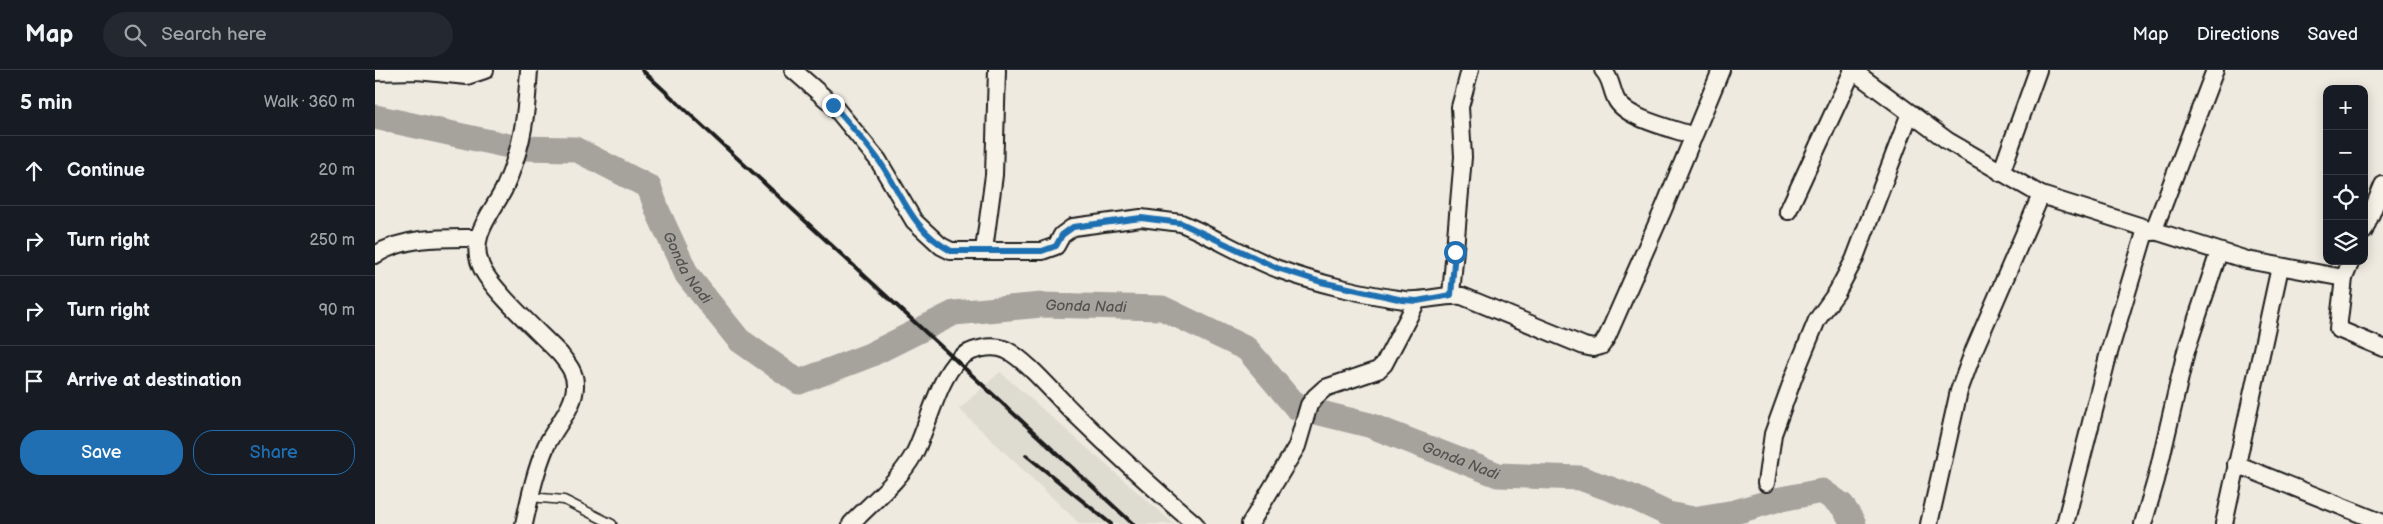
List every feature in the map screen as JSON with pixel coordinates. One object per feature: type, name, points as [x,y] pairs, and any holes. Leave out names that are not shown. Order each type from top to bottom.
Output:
[{"type":"street","points":[[375,72],[417,71],[467,76],[485,70]]},
{"type":"street","points":[[524,524],[533,480],[547,445],[574,398],[574,376],[560,354],[489,280],[480,266],[478,238],[483,224],[503,189],[515,159],[527,106],[529,70]]},
{"type":"street","points":[[793,70],[833,105],[878,160],[914,221],[941,246],[951,251],[961,253],[983,250],[1042,251],[1056,246],[1062,235],[1073,227],[1141,218],[1165,220],[1181,223],[1277,268],[1321,282],[1417,301],[1451,295],[1478,301],[1584,346],[1593,348],[1601,346],[1607,338],[1721,70]]},
{"type":"street","points":[[983,250],[995,175],[997,70]]},
{"type":"street","points":[[1451,295],[1463,157],[1460,107],[1470,70]]},
{"type":"street","points":[[1603,70],[1609,76],[1617,101],[1623,108],[1632,114],[1694,136]]},
{"type":"street","points":[[1788,211],[1853,70],[1948,141],[2041,195],[2219,252],[2280,267],[2344,278]]},
{"type":"street","points":[[2001,173],[2038,70]]},
{"type":"street","points":[[2065,524],[2108,356],[2150,230],[2215,70]]},
{"type":"street","points":[[1766,483],[1773,434],[1794,376],[1817,320],[1837,292],[1854,260],[1910,113]]},
{"type":"street","points":[[2368,221],[2383,185]]},
{"type":"street","points":[[1929,524],[1959,391],[1974,350],[2041,195]]},
{"type":"street","points":[[375,255],[393,246],[429,238],[478,238]]},
{"type":"street","points":[[2143,524],[2156,480],[2186,351],[2219,252]]},
{"type":"street","points":[[2349,265],[2344,278],[2338,329],[2383,348]]},
{"type":"street","points":[[2224,524],[2280,267]]},
{"type":"street","points":[[1250,524],[1297,446],[1306,412],[1325,388],[1378,370],[1384,364],[1417,301]]},
{"type":"street","points":[[851,524],[906,466],[927,425],[946,375],[960,359],[985,348],[999,347],[1008,351],[1028,368],[1129,465],[1195,524]]},
{"type":"street","points":[[2236,464],[2383,523]]},
{"type":"lane","points":[[529,497],[564,500],[612,524]]},
{"type":"shaded area","points":[[1000,372],[1174,524],[1080,524],[959,409]]},
{"type":"waterway","name":"Gonda Nadi","points":[[375,117],[518,148],[575,149],[649,187],[658,212],[687,275],[739,340],[799,382],[870,355],[954,313],[1042,305],[1162,308],[1247,349],[1296,407],[1369,425],[1498,475],[1580,478],[1630,496],[1668,514],[1693,519],[1735,512],[1776,500],[1822,491],[1842,505],[1854,524]]},
{"type":"railway","points":[[642,70],[1133,524]]},
{"type":"railway","points":[[1026,455],[1111,524]]},
{"type":"route","points":[[833,105],[888,174],[914,221],[941,246],[951,251],[961,253],[983,250],[1042,251],[1056,246],[1062,235],[1073,227],[1141,218],[1165,220],[1181,223],[1202,232],[1277,268],[1321,282],[1403,300],[1417,301],[1451,295],[1455,252]]}]
